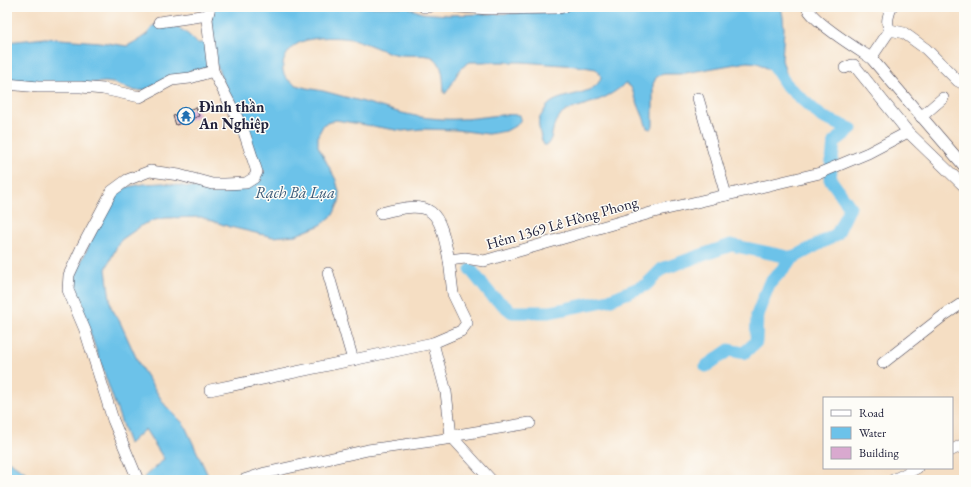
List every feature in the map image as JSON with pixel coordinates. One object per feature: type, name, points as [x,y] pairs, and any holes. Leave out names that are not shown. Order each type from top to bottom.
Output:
[{"type":"street","points":[[424,7],[429,7]]},
{"type":"street","points":[[458,7],[564,7]]},
{"type":"street","points":[[807,7],[816,19],[871,58],[964,166]]},
{"type":"street","points":[[890,30],[887,20],[891,7]]},
{"type":"street","points":[[135,479],[113,420],[85,330],[68,290],[69,275],[112,191],[127,180],[150,172],[179,175],[212,184],[246,183],[254,178],[257,172],[243,128],[213,69],[208,13],[159,22]]},
{"type":"street","points":[[871,58],[890,30]]},
{"type":"street","points":[[890,30],[904,33],[926,49],[958,81],[964,84]]},
{"type":"street","points":[[845,68],[854,65],[908,132],[964,186]]},
{"type":"street","points":[[7,84],[38,87],[81,87],[103,89],[140,97],[172,80],[190,78],[213,69]]},
{"type":"street","points":[[698,98],[726,195]]},
{"type":"street","points":[[921,117],[943,98]]},
{"type":"street","name":"Hẻm 1369 Lê Hồng Phong","points":[[449,260],[465,258],[484,261],[654,212],[820,173],[868,153],[908,132]]},
{"type":"street","points":[[210,390],[433,343],[461,331],[467,323],[453,294],[445,239],[436,216],[430,211],[420,207],[402,208],[381,214]]},
{"type":"street","points":[[328,273],[353,360]]},
{"type":"street","points":[[883,363],[943,316],[964,302]]},
{"type":"street","points":[[433,343],[446,392],[452,437],[491,480]]},
{"type":"street","points":[[244,480],[265,473],[368,450],[530,423]]},
{"type":"street","points":[[953,450],[964,444]]},
{"type":"street","points":[[893,480],[915,469]]},
{"type":"water","name":"Rạch Bà Lụa","points":[[211,7],[407,7],[422,13],[447,15],[560,12],[575,7],[781,7],[784,29],[782,60],[787,76],[785,78],[781,77],[758,63],[747,62],[680,74],[659,75],[653,84],[653,126],[651,129],[647,128],[631,87],[625,83],[606,97],[563,113],[555,122],[549,142],[547,145],[544,145],[539,123],[540,118],[548,105],[561,98],[592,88],[598,83],[601,77],[596,69],[522,62],[470,62],[458,72],[445,94],[440,65],[434,58],[431,57],[395,54],[357,40],[343,38],[316,38],[306,40],[296,45],[287,54],[284,60],[283,72],[291,82],[298,86],[323,91],[422,117],[467,119],[497,115],[520,115],[521,119],[517,125],[506,131],[488,134],[457,130],[422,129],[402,131],[336,120],[324,124],[318,135],[318,146],[336,180],[340,196],[333,215],[321,225],[296,235],[273,237],[230,227],[201,217],[165,218],[144,224],[121,240],[106,269],[111,307],[120,322],[140,366],[165,405],[184,424],[210,480],[145,480],[144,477],[164,459],[145,429],[129,444],[86,321],[73,289],[75,275],[111,198],[127,187],[163,183],[221,192],[243,188],[256,179],[217,65],[167,78],[145,90],[136,91],[113,83],[105,82],[60,86],[7,82],[7,42],[46,38],[100,42],[127,46],[147,34],[154,25],[178,28],[197,43],[212,43]]},
{"type":"water","points":[[7,460],[28,474],[32,480],[9,480],[7,477]]},
{"type":"building","name":"Đình thần An Nghiệp","points":[[196,107],[199,116],[176,125],[173,116]]},
{"type":"waterway","points":[[706,366],[729,350],[744,353],[756,342],[757,315],[769,284],[793,258],[837,234],[850,207],[830,179],[834,142],[851,129],[822,117],[787,86],[772,63]]},
{"type":"waterway","points":[[471,270],[491,295],[512,312],[550,312],[609,300],[646,285],[662,269],[731,245],[793,258]]},
{"type":"place","name":"Đình thần An Nghiệp","points":[[186,116]]}]
